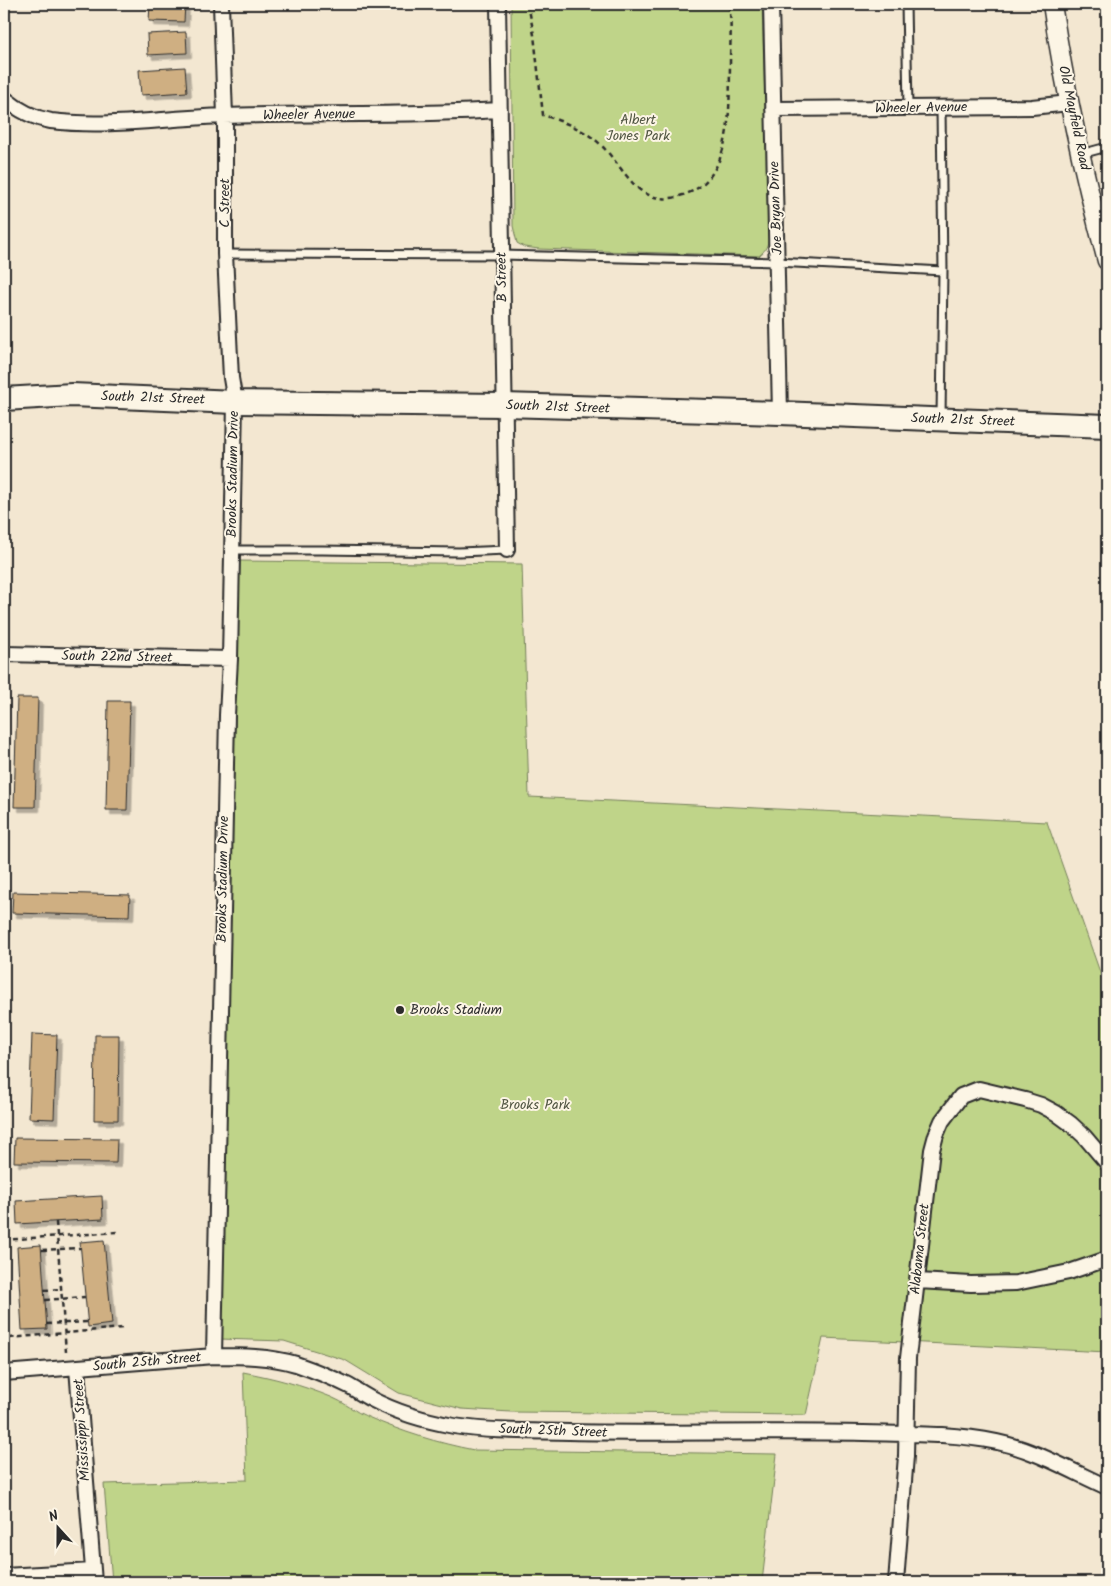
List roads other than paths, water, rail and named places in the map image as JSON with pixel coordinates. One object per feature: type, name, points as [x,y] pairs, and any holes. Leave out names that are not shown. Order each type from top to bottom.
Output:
[{"type":"main road","name":"South 21st Street","points":[[6,398],[72,395],[235,402],[504,405],[780,412],[1107,426]]},
{"type":"street","name":"C Street","points":[[221,4],[225,116],[225,254],[231,378],[235,402]]},
{"type":"street","name":"B Street","points":[[498,4],[507,550]]},
{"type":"street","name":"Joe Bryan Drive","points":[[771,4],[780,412]]},
{"type":"street","name":"Old Mayfield Road","points":[[1052,4],[1080,154],[1107,261]]},
{"type":"street","name":"Wheeler Avenue","points":[[4,98],[30,115],[48,120],[67,122],[118,122],[225,116],[439,114],[500,110]]},
{"type":"street","name":"Wheeler Avenue","points":[[773,109],[1032,107],[1069,102]]},
{"type":"street","name":"Brooks Stadium Drive","points":[[214,1356],[226,725],[230,660],[235,402]]},
{"type":"street","name":"South 22nd Street","points":[[4,654],[230,660]]},
{"type":"street","name":"Alabama Street","points":[[896,1582],[906,1456],[908,1358],[932,1150],[942,1121],[961,1096],[979,1089],[1040,1105],[1056,1113],[1071,1124],[1107,1163]]},
{"type":"street","points":[[918,1281],[1016,1284],[1034,1278],[1069,1272],[1107,1259]]},
{"type":"street","name":"South 25th Street","points":[[4,1373],[214,1356],[258,1357],[294,1364],[321,1373],[347,1385],[372,1400],[425,1420],[480,1429],[601,1433],[906,1434],[973,1438],[1022,1448],[1107,1487]]},
{"type":"street","name":"Mississippi Street","points":[[77,1368],[93,1576]]},
{"type":"street","points":[[4,1576],[93,1576]]},
{"type":"lane","points":[[906,4],[908,108]]},
{"type":"lane","points":[[940,419],[942,271],[941,108]]},
{"type":"lane","points":[[1080,154],[1107,148]]},
{"type":"lane","points":[[225,254],[502,255],[777,262],[942,271]]},
{"type":"lane","points":[[232,550],[459,552],[507,550]]},
{"type":"place","name":"Brooks Stadium","points":[[400,1010]]},
{"type":"park label","name":"Albert Jones Park","points":[[638,128]]},
{"type":"park label","name":"Brooks Park","points":[[535,1105]]}]
